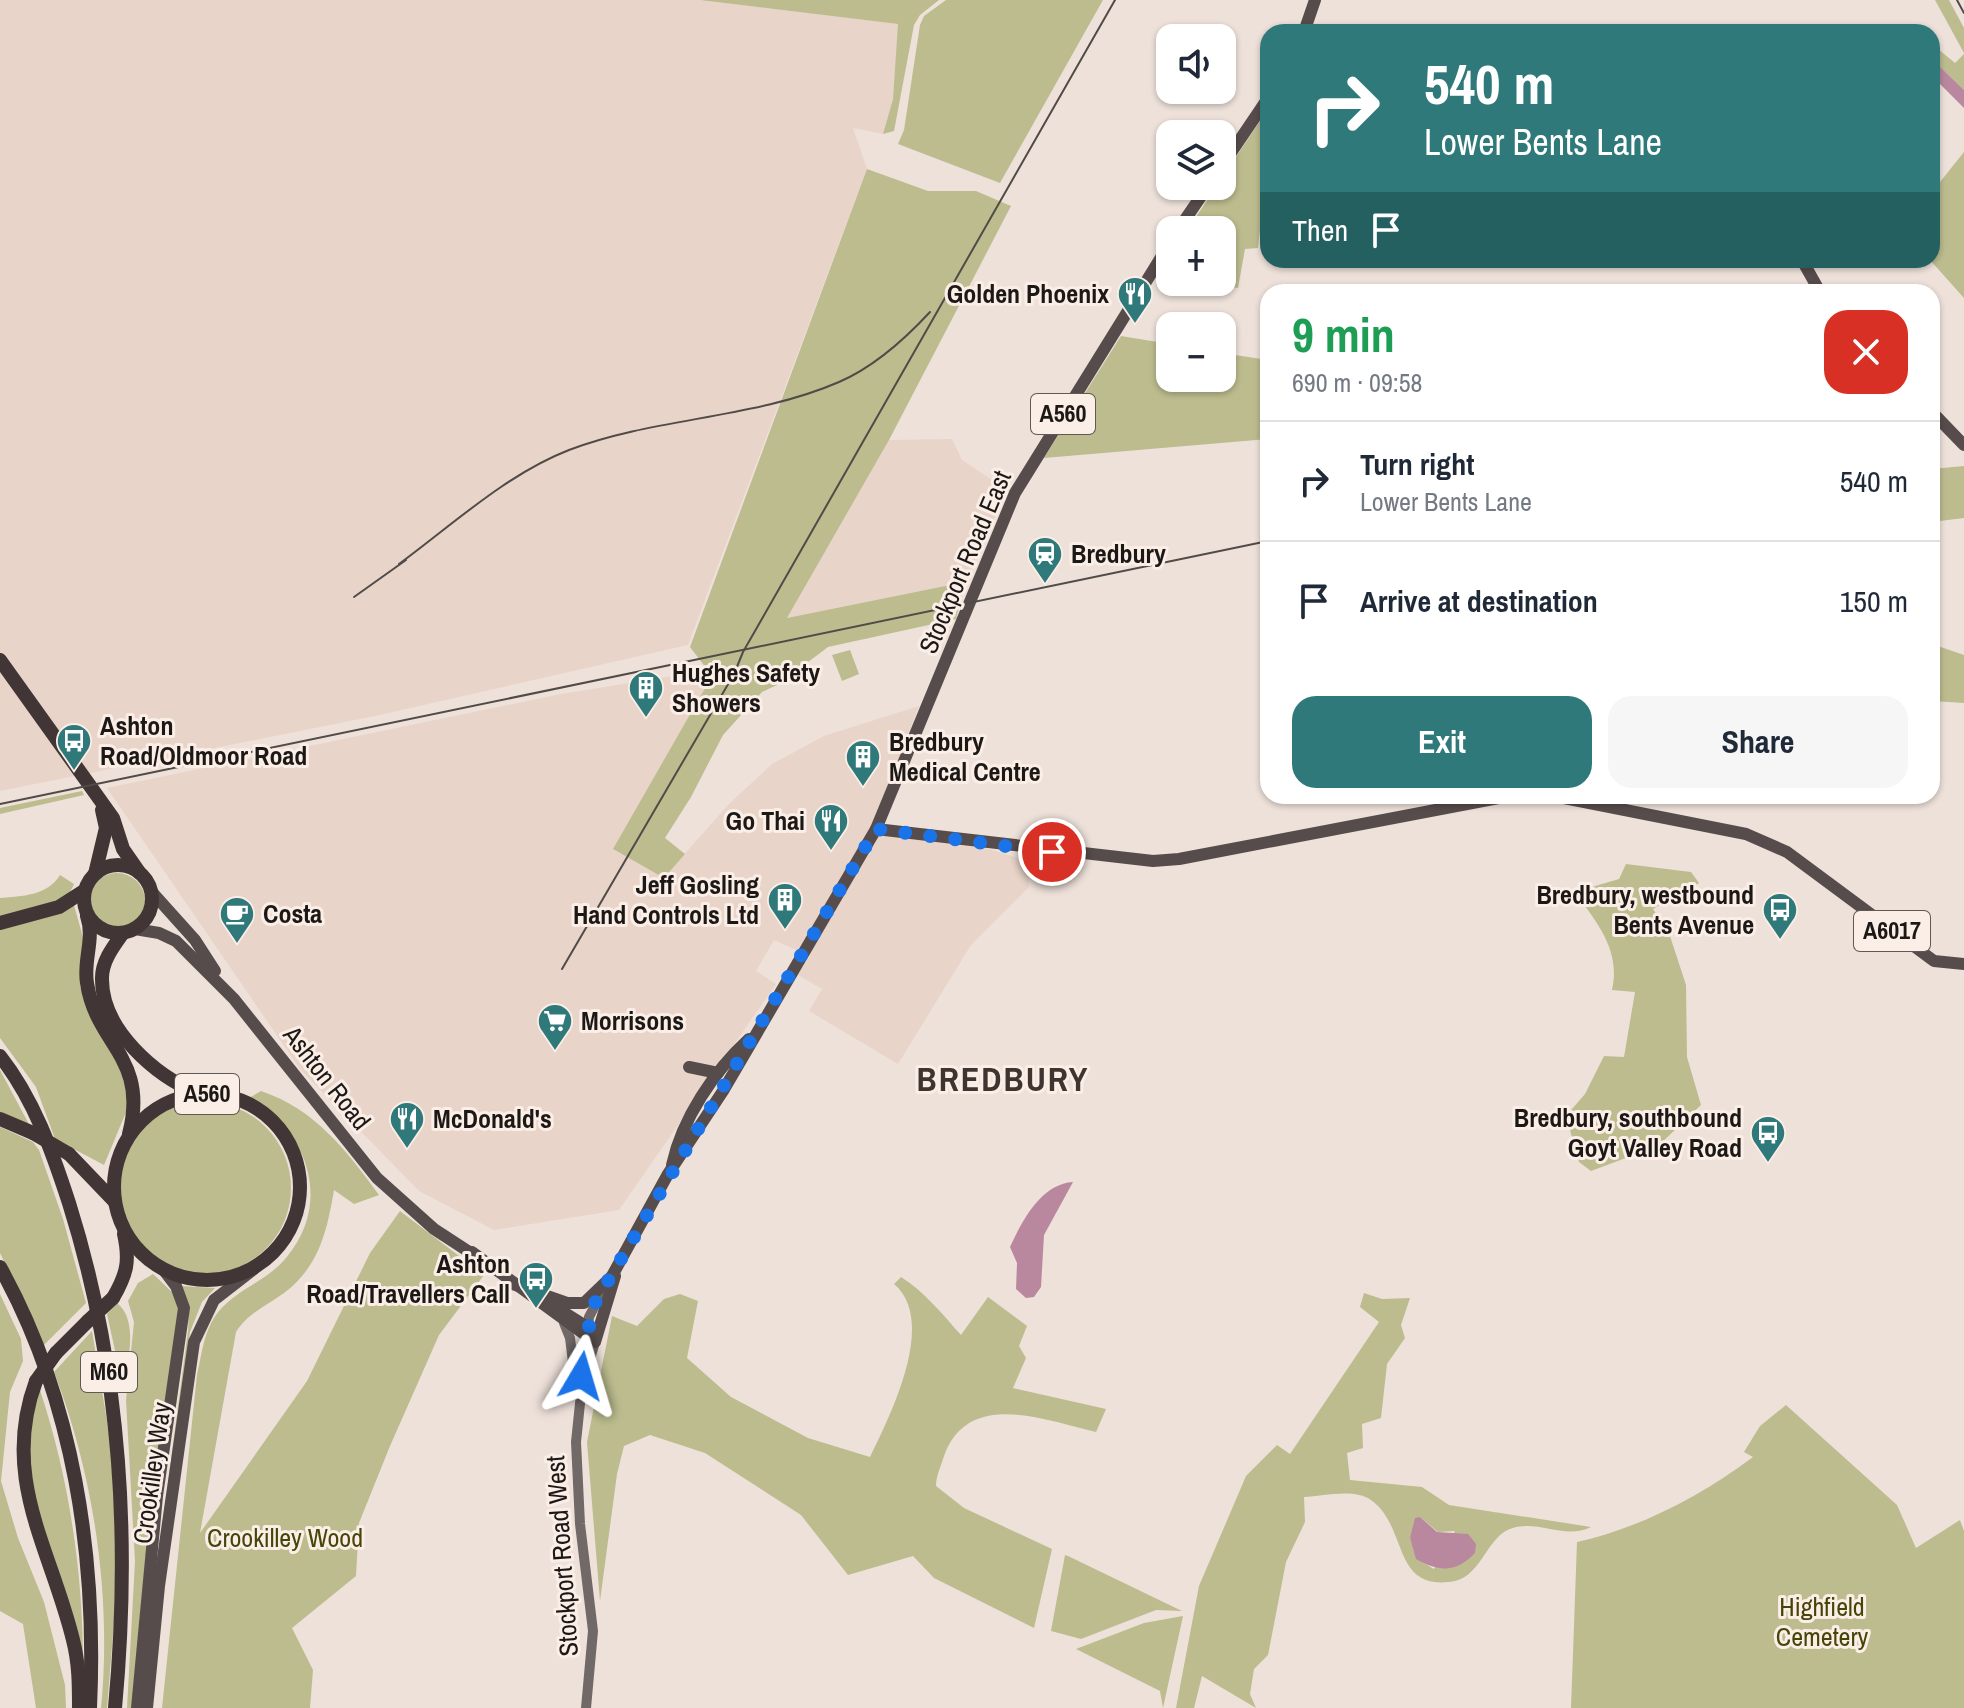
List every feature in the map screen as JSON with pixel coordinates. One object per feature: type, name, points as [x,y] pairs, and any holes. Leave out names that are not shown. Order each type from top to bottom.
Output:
[{"type":"highway","points":[[0,660],[113,818],[123,849],[139,872]]},
{"type":"highway","points":[[0,923],[59,907],[84,891],[95,874],[106,828],[100,801]]},
{"type":"highway","points":[[95,874],[121,865],[139,872]]},
{"type":"highway","name":"A560","points":[[139,872],[151,891],[149,914],[129,931],[105,963],[102,979],[110,1011],[150,1064],[176,1085],[199,1094],[238,1099],[267,1116],[291,1147],[298,1165],[300,1198],[293,1223],[277,1251],[254,1269]]},
{"type":"highway","points":[[84,891],[91,928],[86,968],[91,1000],[120,1050],[135,1092],[129,1134],[117,1163],[115,1202],[123,1228],[134,1246],[163,1269],[207,1280],[254,1269]]},
{"type":"highway","name":"A560","points":[[87,916],[102,930],[129,931]]},
{"type":"highway","name":"M60","points":[[0,1056],[18,1078],[34,1109],[57,1169],[76,1228],[107,1354],[120,1453],[124,1577],[115,1708]]},
{"type":"highway","name":"A560","points":[[129,1134],[159,1108],[199,1094]]},
{"type":"highway","points":[[0,1119],[33,1133],[69,1154],[115,1202]]},
{"type":"highway","name":"M60","points":[[79,1708],[79,1674],[73,1640],[27,1513],[16,1466],[23,1411],[36,1381],[56,1353],[113,1298],[127,1275],[129,1257],[123,1228]]},
{"type":"highway","name":"M60","points":[[0,1267],[49,1375],[74,1474],[89,1569],[90,1708]]},
{"type":"main road","points":[[1307,24],[1315,0]]},
{"type":"main road","points":[[1236,145],[1260,110]]},
{"type":"main road","name":"Stockport Road East","points":[[876,829],[1015,493],[1156,266]]},
{"type":"main road","points":[[1940,420],[1964,445]]},
{"type":"main road","points":[[876,829],[1153,861],[1179,859],[1466,804]]},
{"type":"main road","name":"A6017","points":[[1594,804],[1746,834],[1787,852],[1934,961],[1963,965]]},
{"type":"main road","name":"Stockport Road West","points":[[578,1401],[591,1335],[615,1272],[671,1170],[720,1096],[876,829]]},
{"type":"main road","name":"Ashton Road","points":[[151,891],[195,940],[227,991],[346,1141],[393,1192],[432,1218],[507,1282],[564,1323],[591,1335]]},
{"type":"main road","name":"Ashton Road","points":[[129,931],[159,933],[176,941],[227,991]]},
{"type":"main road","name":"Stockport Road West","points":[[671,1170],[679,1140],[718,1073],[754,1035]]},
{"type":"main road","points":[[689,1067],[718,1073]]},
{"type":"main road","name":"Crookilley Way","points":[[137,1708],[157,1496],[184,1308],[176,1286],[163,1269]]},
{"type":"main road","name":"Crookilley Way","points":[[147,1708],[159,1586],[194,1342],[214,1300],[254,1269]]},
{"type":"main road","name":"Ashton Road","points":[[507,1282],[567,1303],[584,1303],[615,1272]]},
{"type":"main road","name":"Ashton Road","points":[[529,1290],[591,1335]]},
{"type":"main road","name":"Stockport Road West","points":[[564,1323],[570,1338],[578,1401],[580,1524],[593,1631],[586,1708]]},
{"type":"shaded area","points":[[0,0],[700,0],[899,24],[893,99],[883,134],[853,128],[867,169],[688,645],[375,716],[0,791]]},
{"type":"shaded area","points":[[1940,67],[1964,90],[1964,108],[1940,84]]},
{"type":"shaded area","points":[[952,439],[962,460],[1007,490],[965,582],[787,618],[889,440]]},
{"type":"shaded area","points":[[673,676],[712,676],[614,850],[664,877],[729,804],[772,764],[824,736],[919,706],[871,830],[982,847],[1028,861],[1029,887],[971,945],[898,1064],[809,1011],[822,989],[798,975],[810,956],[774,940],[756,971],[776,984],[619,1210],[494,1230],[419,1191],[300,1069],[107,788],[561,694]]},
{"type":"shaded area","points":[[1073,1182],[1044,1235],[1041,1287],[1034,1297],[1026,1298],[1016,1289],[1017,1263],[1010,1247],[1020,1226],[1042,1197],[1051,1189]]},
{"type":"shaded area","points":[[1420,1517],[1437,1532],[1468,1534],[1476,1544],[1475,1553],[1461,1564],[1447,1568],[1416,1559],[1410,1538],[1415,1518]]},
{"type":"green space","points":[[700,0],[939,0],[920,15],[914,25],[894,131],[883,134],[893,99],[898,24]]},
{"type":"green space","points":[[946,0],[1103,0],[1000,183],[898,144],[904,130],[920,25],[924,16]]},
{"type":"green space","points":[[1935,0],[1949,0],[1964,28],[1964,53]]},
{"type":"green space","points":[[1940,51],[1955,63],[1964,54],[1964,90],[1940,67]]},
{"type":"green space","points":[[1260,121],[1258,248],[1245,249],[1238,288],[1236,216],[1197,216],[1207,200],[1236,200],[1236,157]]},
{"type":"green space","points":[[1964,152],[1964,298],[1937,268],[1940,268],[1940,182]]},
{"type":"green space","points":[[867,169],[928,191],[976,191],[1011,206],[889,440],[787,618],[965,582],[956,619],[828,647],[779,684],[762,692],[723,735],[691,797],[665,838],[685,854],[664,878],[613,849],[712,676],[690,647]]},
{"type":"green space","points":[[1121,336],[1156,342],[1156,392],[1236,392],[1236,355],[1260,359],[1260,440],[1044,458]]},
{"type":"green space","points":[[1964,466],[1964,518],[1940,521],[1940,468]]},
{"type":"green space","points":[[1940,647],[1964,655],[1964,703],[1940,702]]},
{"type":"green space","points":[[850,650],[859,674],[842,681],[832,655]]},
{"type":"green space","points":[[82,791],[84,795],[0,814],[0,808]]},
{"type":"green space","points":[[1626,864],[1691,872],[1699,883],[1653,909],[1669,933],[1686,985],[1687,1057],[1701,1105],[1658,1146],[1591,1171],[1579,1162],[1566,1116],[1585,1094],[1604,1056],[1624,1057],[1635,992],[1612,990],[1614,976],[1610,950],[1599,926],[1575,892],[1619,879]]},
{"type":"green space","points":[[117,873],[137,881],[145,901],[137,921],[117,929],[97,921],[89,901],[97,881]]},
{"type":"green space","points":[[60,875],[74,884],[62,899],[43,908],[0,917],[0,898],[41,891]]},
{"type":"green space","points":[[74,905],[84,941],[80,986],[124,1077],[129,1105],[104,1165],[55,1139],[36,1087],[0,1038],[0,928],[44,918]]},
{"type":"green space","points":[[0,1070],[31,1128],[0,1113]]},
{"type":"green space","name":"Crookilley Wood","points":[[261,1091],[298,1109],[328,1133],[379,1195],[354,1204],[334,1190],[320,1247],[306,1272],[284,1293],[252,1315],[236,1332],[200,1533],[307,1381],[370,1253],[400,1211],[484,1275],[439,1335],[390,1446],[359,1523],[356,1576],[292,1628],[313,1670],[310,1708],[162,1708],[197,1375],[204,1342],[214,1318],[226,1303],[286,1258],[300,1236],[308,1214],[311,1191],[299,1148],[269,1112],[249,1098]]},
{"type":"green space","points":[[205,1102],[238,1109],[265,1128],[284,1155],[291,1188],[284,1221],[265,1248],[238,1267],[205,1274],[172,1267],[145,1248],[126,1221],[119,1188],[126,1155],[145,1128],[172,1109]]},
{"type":"green space","points":[[0,1127],[33,1142],[39,1150],[63,1219],[86,1303],[44,1345],[0,1253]]},
{"type":"green space","points":[[153,1274],[174,1294],[179,1312],[147,1546],[132,1708],[127,1708],[135,1561],[126,1400],[134,1322],[128,1301],[138,1283]]},
{"type":"green space","points":[[901,1277],[926,1297],[961,1335],[988,1297],[1027,1326],[1019,1346],[1026,1358],[1013,1388],[1106,1409],[1096,1432],[1010,1414],[971,1422],[955,1435],[939,1471],[936,1486],[964,1508],[1052,1549],[1034,1628],[934,1578],[913,1556],[848,1575],[801,1515],[705,1453],[650,1435],[624,1446],[617,1474],[600,1601],[587,1442],[612,1316],[637,1326],[664,1299],[680,1294],[698,1301],[687,1358],[731,1397],[808,1438],[870,1457],[898,1394],[911,1344],[912,1321],[906,1300],[894,1284]]},
{"type":"green space","points":[[181,1286],[215,1288],[202,1302],[190,1332],[152,1602],[188,1331],[189,1310]]},
{"type":"green space","points":[[1364,1293],[1382,1299],[1410,1298],[1401,1325],[1405,1338],[1387,1364],[1381,1418],[1362,1424],[1363,1448],[1347,1453],[1350,1480],[1422,1487],[1449,1505],[1591,1527],[1571,1532],[1533,1526],[1513,1528],[1497,1538],[1479,1563],[1464,1577],[1455,1581],[1435,1582],[1420,1577],[1410,1568],[1383,1512],[1371,1500],[1356,1494],[1304,1497],[1305,1522],[1286,1562],[1268,1655],[1254,1669],[1250,1694],[1256,1708],[1202,1676],[1194,1708],[1176,1708],[1199,1586],[1246,1476],[1277,1445],[1290,1454],[1379,1322],[1360,1307]],"holes":[[[1420,1517],[1438,1532],[1455,1531],[1434,1569],[1417,1559],[1410,1538]]]},
{"type":"green space","points":[[0,1294],[21,1339],[23,1361],[10,1392],[1,1481],[18,1538],[44,1602],[65,1685],[66,1708],[36,1708],[23,1624],[0,1611]]},
{"type":"green space","points":[[117,1303],[124,1311],[130,1331],[123,1387],[107,1314]]},
{"type":"green space","points":[[92,1331],[110,1439],[118,1573],[107,1708],[101,1708],[104,1624],[97,1537],[80,1452],[54,1372]]},
{"type":"green space","points":[[40,1390],[59,1457],[72,1526],[80,1595],[83,1664],[37,1526],[25,1446]]},
{"type":"green space","name":"Highfield Cemetery","points":[[1786,1405],[1897,1505],[1916,1548],[1960,1520],[1964,1531],[1964,1708],[1571,1708],[1577,1542],[1624,1528],[1669,1509],[1733,1471],[1753,1457],[1744,1452],[1760,1426]]},
{"type":"green space","points":[[1065,1555],[1182,1611],[1156,1610],[1081,1639],[1051,1631]]},
{"type":"green space","points":[[1183,1616],[1163,1708],[1160,1691],[1076,1649],[1144,1623]]},
{"type":"railway","points":[[562,969],[734,674],[743,652],[1115,0]]},
{"type":"railway","points":[[1957,0],[1964,13]]},
{"type":"railway","points":[[399,564],[502,486],[546,460],[602,439],[773,404],[839,382],[888,352],[930,312]]},
{"type":"railway","points":[[0,804],[1260,543]]},
{"type":"railway","points":[[354,597],[406,560]]},
{"type":"place","name":"Golden Phoenix","points":[[1135,325]]},
{"type":"place","name":"Bredbury","points":[[1045,585]]},
{"type":"place","name":"Hughes Safety Showers","points":[[646,719]]},
{"type":"place","name":"Ashton Road/Oldmoor Road","points":[[74,772]]},
{"type":"place","name":"Bredbury Medical Centre","points":[[863,788]]},
{"type":"place","name":"Go Thai","points":[[831,852]]},
{"type":"place","name":"Jeff Gosling Hand Controls Ltd","points":[[785,931]]},
{"type":"place","name":"Bredbury, westbound Bents Avenue","points":[[1780,941]]},
{"type":"place","name":"Costa","points":[[237,945]]},
{"type":"place","name":"Morrisons","points":[[555,1052]]},
{"type":"place","name":"McDonald's","points":[[407,1150]]},
{"type":"place","name":"Bredbury, southbound Goyt Valley Road","points":[[1768,1164]]},
{"type":"place","name":"Ashton Road/Travellers Call","points":[[536,1310]]},
{"type":"district","name":"BREDBURY","points":[[1003,1079]]},
{"type":"route","points":[[581,1376],[592,1308],[671,1170],[723,1091],[876,829],[1052,852]]}]
